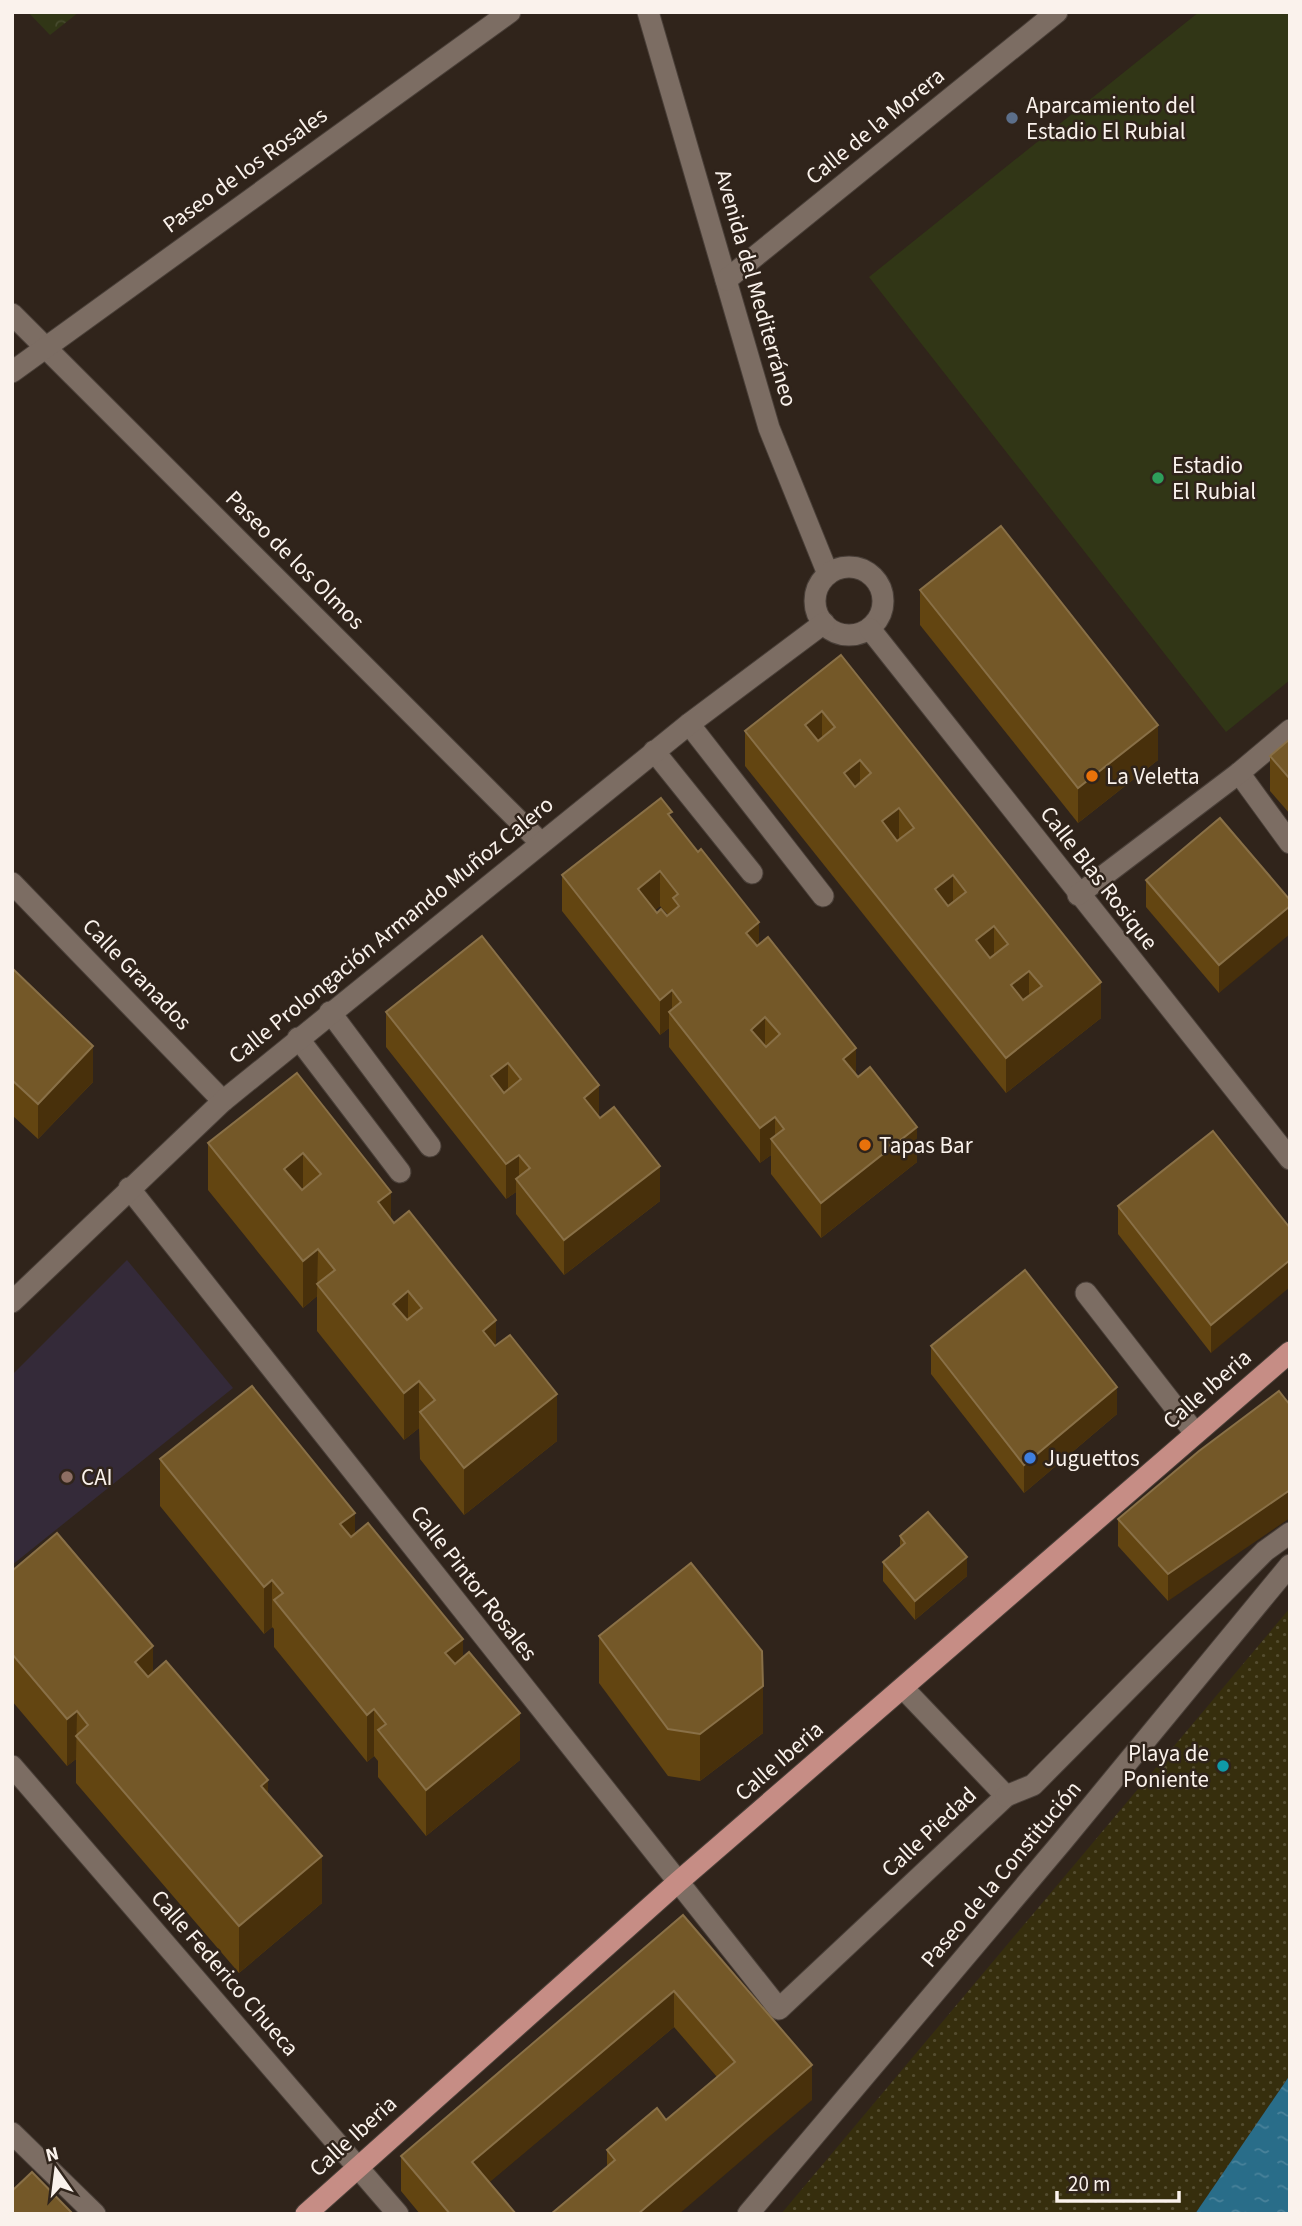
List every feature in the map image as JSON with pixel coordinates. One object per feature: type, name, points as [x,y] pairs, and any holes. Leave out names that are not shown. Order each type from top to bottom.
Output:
[{"type":"main road","name":"Calle Iberia","points":[[306,2214],[678,1882],[1290,1352]]},
{"type":"street","name":"Paseo de los Rosales","points":[[12,372],[510,12]]},
{"type":"street","name":"Avenida del Mediterráneo","points":[[648,12],[769,428],[828,574]]},
{"type":"street","name":"Calle de la Morera","points":[[726,280],[1057,12]]},
{"type":"street","name":"Paseo de los Olmos","points":[[12,314],[541,843]]},
{"type":"street","points":[[854,567],[874,577],[881,587],[884,599],[883,611],[870,628],[845,635],[824,623],[816,609],[815,597],[818,586],[828,574],[840,568],[854,567]]},
{"type":"street","name":"Calle Prolongación Armando Muñoz Calero","points":[[12,1302],[223,1101],[298,1038],[654,751],[824,623]]},
{"type":"street","name":"Calle Blas Rosique","points":[[870,628],[1078,895],[1290,1159]]},
{"type":"street","points":[[689,724],[823,895]]},
{"type":"street","points":[[1078,895],[1239,773],[1290,730]]},
{"type":"street","points":[[654,751],[752,873]]},
{"type":"street","points":[[1239,773],[1290,843]]},
{"type":"street","name":"Calle Granados","points":[[12,883],[223,1101]]},
{"type":"street","points":[[330,1012],[430,1146]]},
{"type":"street","points":[[298,1038],[400,1172]]},
{"type":"street","name":"Calle Pintor Rosales","points":[[129,1188],[779,2009]]},
{"type":"street","points":[[1086,1293],[1195,1433]]},
{"type":"street","points":[[1006,1796],[1033,1785],[1265,1551],[1290,1533]]},
{"type":"street","name":"Paseo de la Constitución","points":[[748,2214],[1035,1875],[1290,1565]]},
{"type":"street","name":"Calle Piedad","points":[[779,2009],[1006,1796],[903,1688]]},
{"type":"street","name":"Calle Federico Chueca","points":[[12,1766],[398,2214]]},
{"type":"street","points":[[12,2133],[95,2214]]},
{"type":"shaded area","name":"CAI","points":[[127,1260],[233,1388],[12,1565],[12,1375]]},
{"type":"sand","name":"Playa de Poniente","points":[[1290,1608],[1290,2075],[1195,2214],[781,2214]]},
{"type":"green space","points":[[28,12],[79,12],[50,35]]},
{"type":"green space","name":"Estadio El Rubial","points":[[1199,12],[1290,12],[1290,680],[1226,732],[869,277]]},
{"type":"water","points":[[1290,2075],[1290,2214],[1195,2214]]},
{"type":"building","points":[[1001,526],[1158,725],[1078,788],[920,590]]},
{"type":"building","points":[[841,655],[1101,982],[1006,1058],[745,731]],"holes":[[[822,711],[835,727],[818,741],[805,725]],[[860,760],[871,773],[855,787],[844,773]],[[899,808],[914,828],[897,841],[882,821]],[[953,875],[966,892],[948,906],[935,889]],[[994,926],[1008,944],[990,958],[976,940]],[[1029,971],[1042,986],[1023,1000],[1011,985]]]},
{"type":"building","points":[[1290,739],[1290,779],[1270,756]]},
{"type":"building","points":[[661,798],[672,812],[668,814],[698,852],[701,849],[759,922],[746,933],[757,946],[768,937],[856,1048],[843,1059],[858,1077],[870,1067],[917,1127],[821,1203],[771,1139],[784,1129],[775,1117],[760,1128],[669,1012],[681,1002],[672,990],[660,1000],[562,875]],"holes":[[[660,871],[678,894],[673,898],[679,906],[667,916],[661,909],[657,913],[638,889]],[[765,1017],[780,1034],[766,1047],[751,1030]]]},
{"type":"building","points":[[1220,818],[1290,900],[1290,906],[1219,965],[1146,880]]},
{"type":"building","points":[[482,936],[599,1085],[584,1098],[600,1118],[614,1107],[660,1166],[564,1240],[516,1179],[530,1168],[519,1155],[506,1164],[386,1012]],"holes":[[[508,1063],[521,1079],[504,1093],[491,1076]]]},
{"type":"building","points":[[12,968],[93,1046],[38,1104],[12,1080]]},
{"type":"building","points":[[297,1073],[391,1192],[378,1202],[394,1223],[409,1211],[496,1320],[483,1331],[495,1346],[510,1335],[557,1394],[464,1468],[420,1412],[435,1400],[419,1381],[404,1393],[317,1284],[335,1270],[318,1249],[303,1261],[208,1143]],"holes":[[[303,1153],[321,1174],[302,1190],[284,1169]],[[408,1291],[422,1308],[407,1320],[393,1304]]]},
{"type":"building","points":[[1213,1131],[1290,1228],[1290,1260],[1211,1325],[1118,1206]]},
{"type":"building","points":[[1025,1270],[1117,1387],[1024,1465],[931,1346]]},
{"type":"building","points":[[252,1386],[355,1513],[340,1524],[351,1537],[368,1523],[463,1639],[445,1653],[455,1664],[469,1652],[520,1713],[426,1790],[378,1730],[386,1724],[374,1709],[367,1715],[274,1600],[283,1593],[272,1580],[264,1587],[160,1459]]},
{"type":"building","points":[[1279,1391],[1290,1405],[1290,1490],[1168,1574],[1118,1519],[1199,1451]]},
{"type":"building","points":[[928,1512],[967,1557],[915,1601],[883,1562],[905,1543],[900,1536]]},
{"type":"building","points":[[57,1533],[153,1646],[135,1662],[148,1677],[166,1661],[268,1780],[261,1786],[322,1856],[239,1926],[76,1736],[88,1725],[77,1711],[67,1719],[12,1654],[12,1571]]},
{"type":"building","points":[[691,1563],[762,1651],[763,1686],[700,1734],[668,1729],[599,1636]]},
{"type":"building","points":[[683,1915],[812,2065],[638,2214],[551,2214],[615,2160],[607,2150],[657,2108],[666,2120],[735,2062],[674,1991],[472,2162],[516,2214],[450,2214],[401,2156]]},
{"type":"building","points":[[32,2172],[73,2214],[12,2214],[12,2191]]},
{"type":"place","name":"Aparcamiento del Estadio El Rubial","points":[[1012,118]]},
{"type":"place","name":"Estadio El Rubial","points":[[1158,478]]},
{"type":"place","name":"La Veletta","points":[[1092,776]]},
{"type":"place","name":"Tapas Bar","points":[[865,1145]]},
{"type":"place","name":"Juguettos","points":[[1030,1458]]},
{"type":"place","name":"CAI","points":[[67,1477]]},
{"type":"place","name":"Playa de Poniente","points":[[1223,1766]]}]
